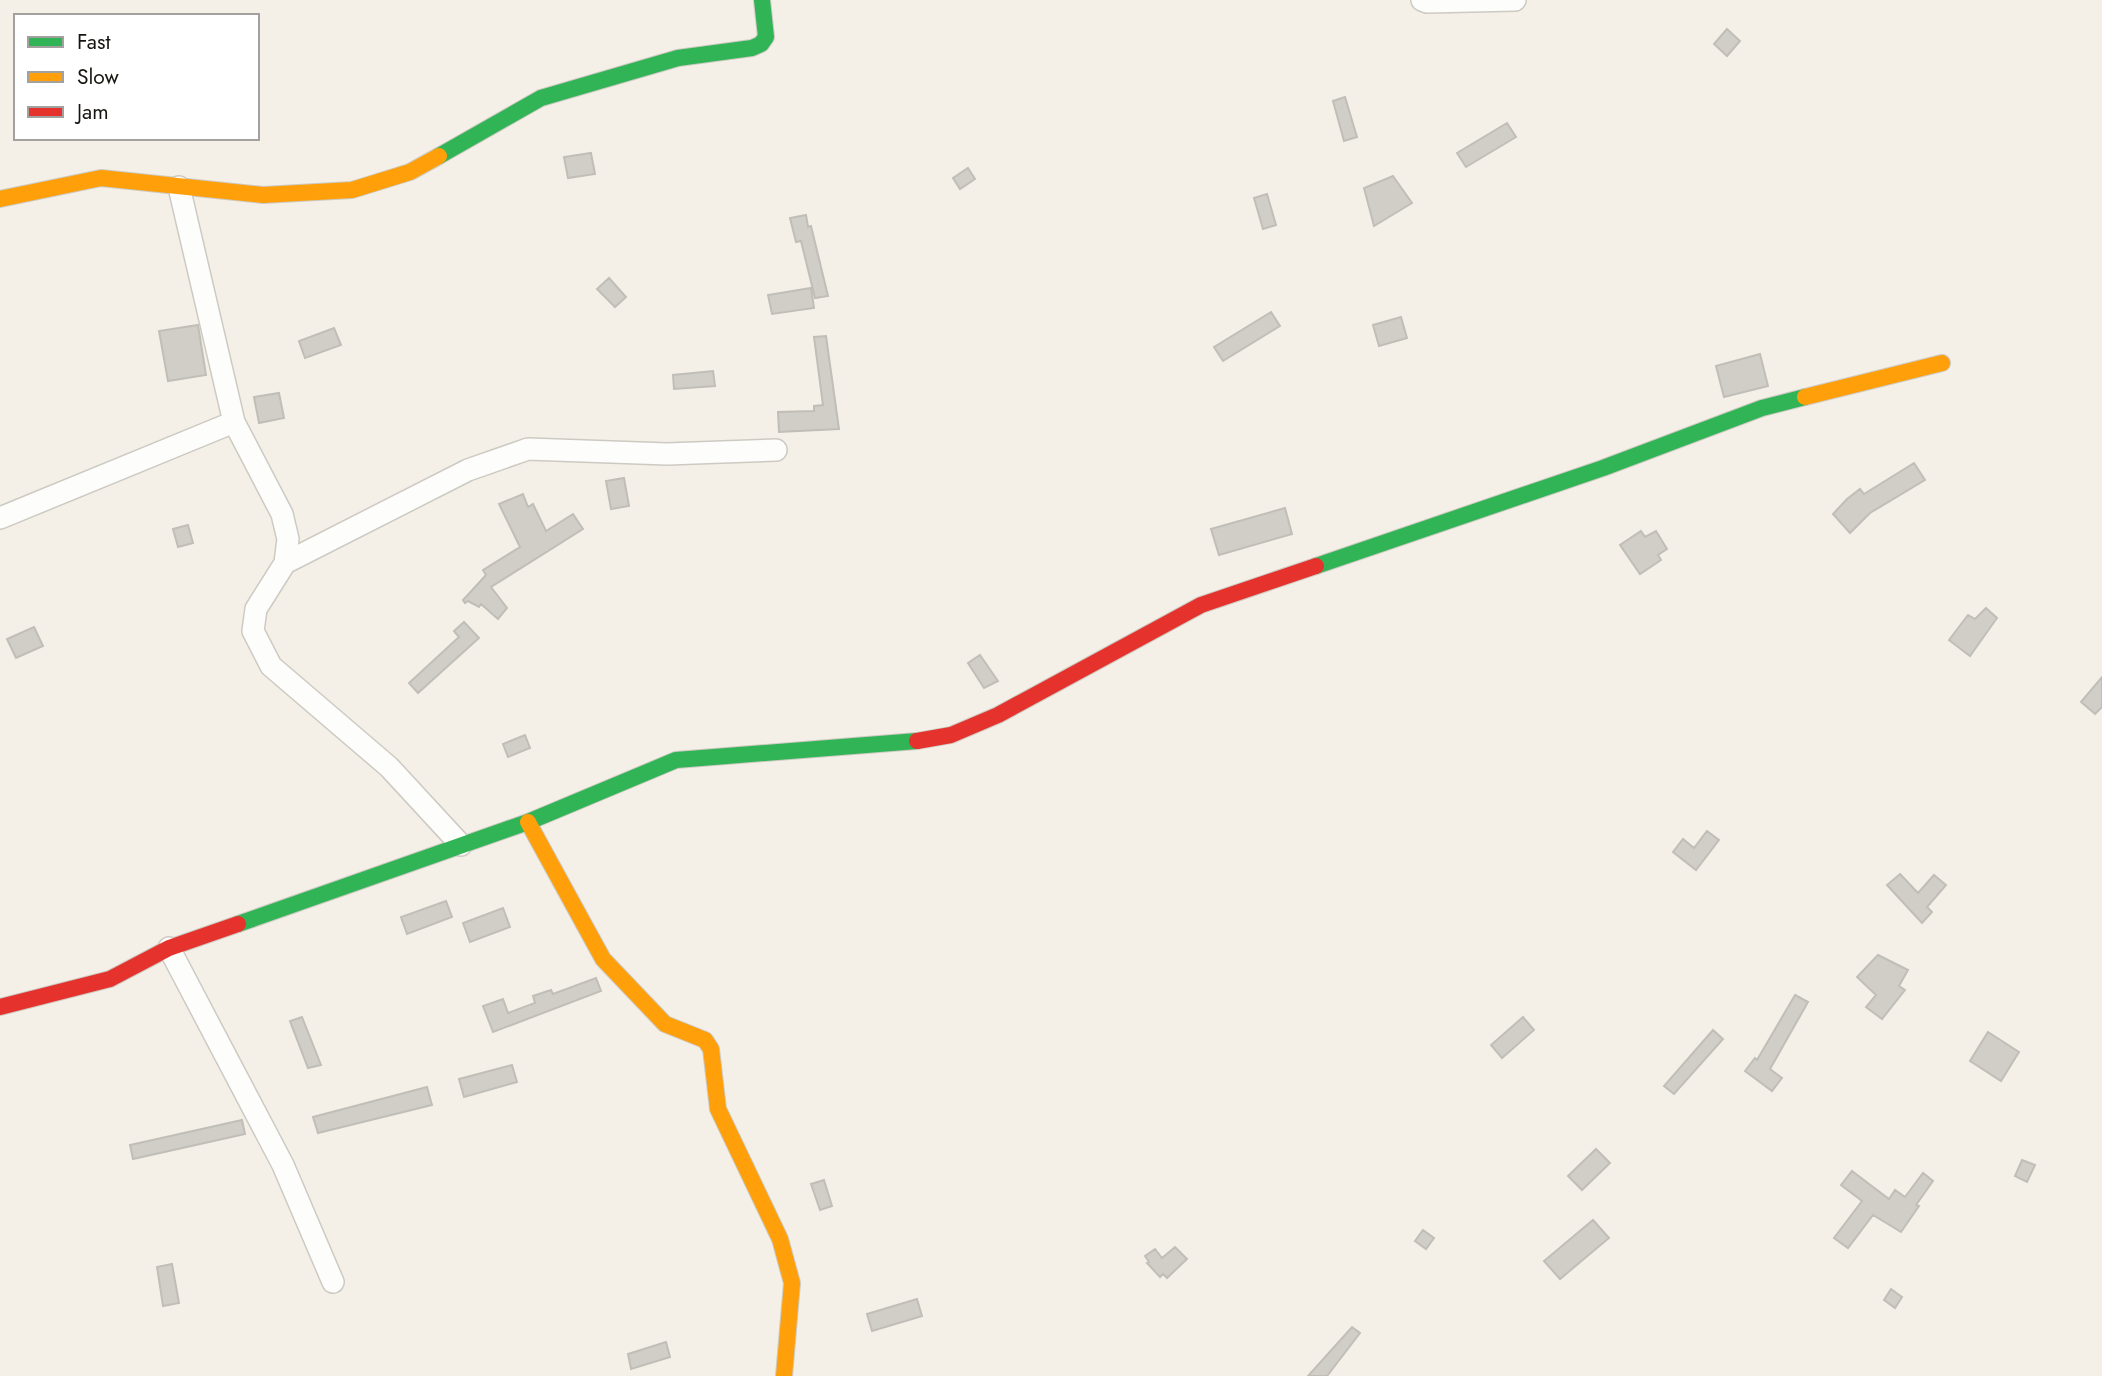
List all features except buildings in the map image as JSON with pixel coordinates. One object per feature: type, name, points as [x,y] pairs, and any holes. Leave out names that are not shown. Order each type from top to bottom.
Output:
[{"type":"street","points":[[0,199],[101,178],[263,195],[352,190],[411,172],[541,98],[678,58],[752,48],[761,44],[766,37],[762,0]]},
{"type":"street","points":[[1422,0],[1515,0]]},
{"type":"street","points":[[179,187],[234,422],[282,514],[288,539],[285,563],[256,609],[253,631],[271,666],[389,767],[461,845]]},
{"type":"street","points":[[0,1007],[110,979],[169,948],[528,822],[676,760],[910,742],[951,735],[998,715],[1201,605],[1603,468],[1762,408],[1942,362]]},
{"type":"street","points":[[0,518],[234,422]]},
{"type":"street","points":[[285,563],[468,470],[528,449],[667,454],[776,450]]},
{"type":"street","points":[[528,822],[603,959],[665,1024],[705,1040],[711,1049],[718,1109],[780,1239],[792,1283],[784,1376]]},
{"type":"street","points":[[169,948],[283,1165],[333,1282]]},
{"type":"traffic: fast","points":[[439,156],[541,98],[678,58],[752,48],[761,44],[766,37],[762,0]]},
{"type":"traffic: fast","points":[[1316,566],[1603,468],[1762,408],[1805,397]]},
{"type":"traffic: fast","points":[[238,924],[528,822],[676,760],[917,741]]},
{"type":"traffic: slow","points":[[0,199],[101,178],[263,195],[352,190],[410,172],[439,156]]},
{"type":"traffic: slow","points":[[1805,397],[1942,363]]},
{"type":"traffic: slow","points":[[528,822],[603,959],[665,1024],[705,1040],[711,1049],[718,1109],[780,1239],[792,1283],[784,1376]]},
{"type":"traffic: jam","points":[[917,741],[951,735],[998,715],[1201,605],[1316,566]]},
{"type":"traffic: jam","points":[[0,1007],[110,979],[169,948],[238,924]]}]
